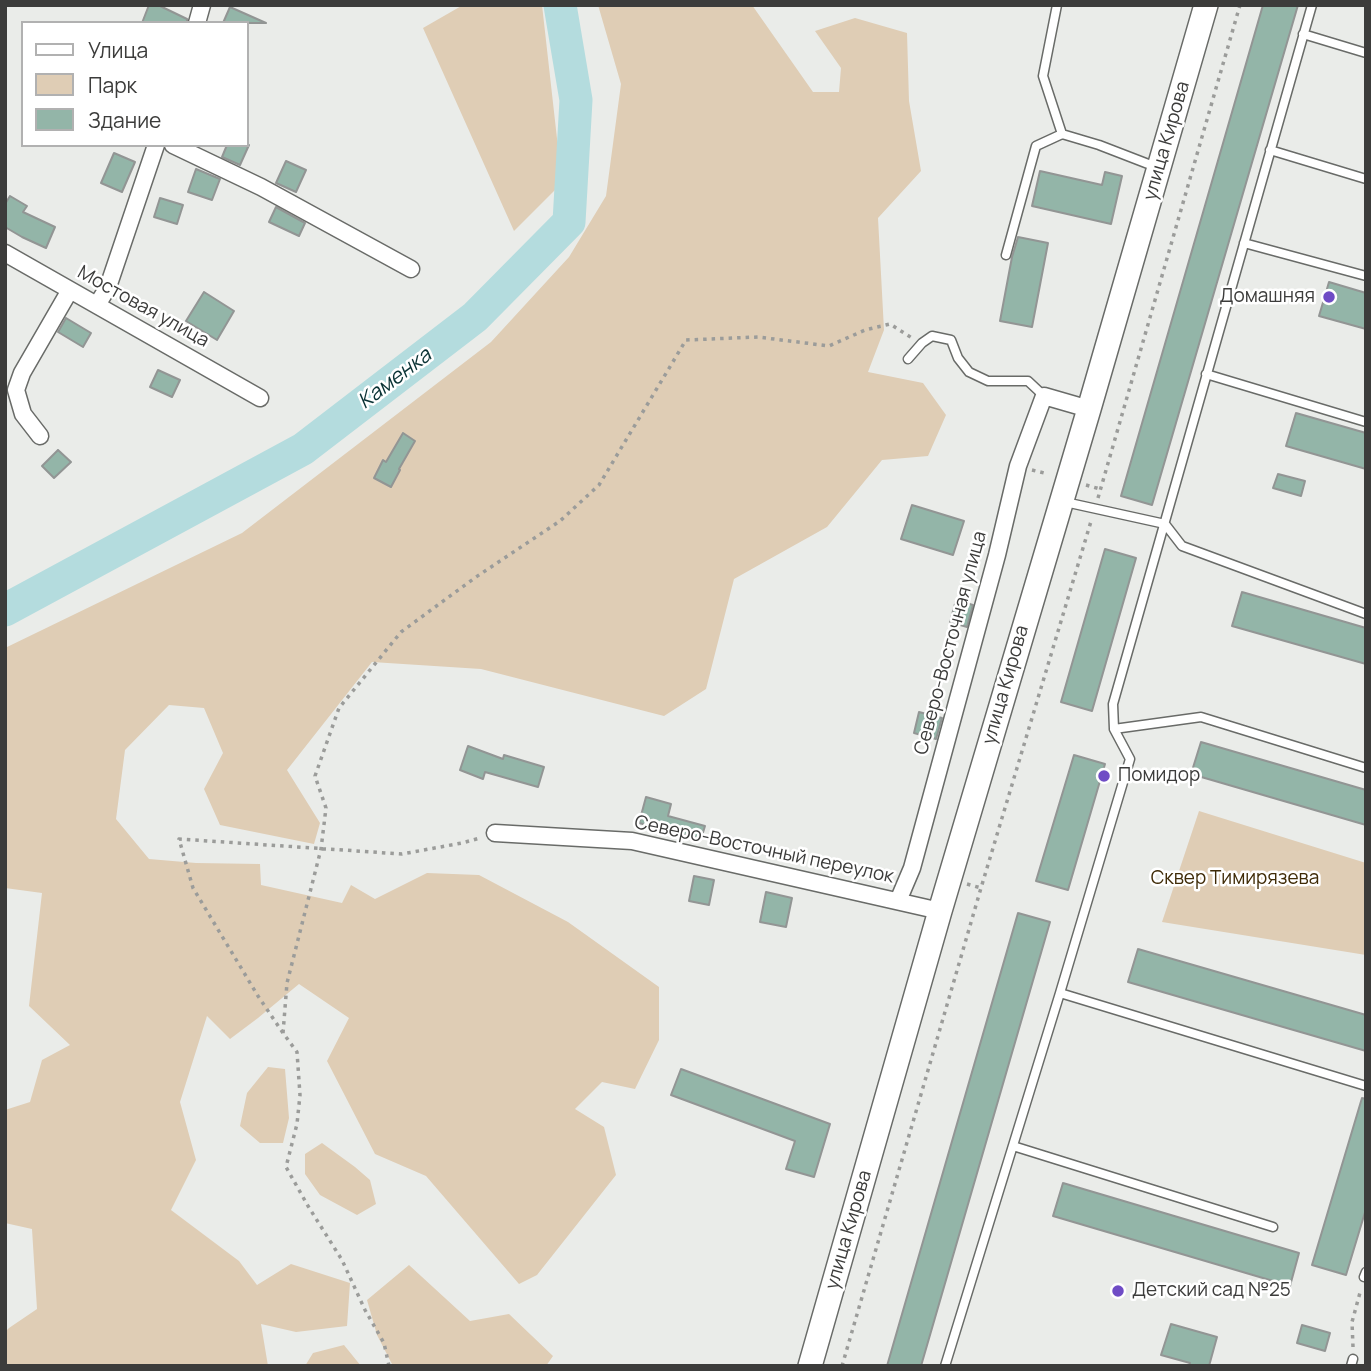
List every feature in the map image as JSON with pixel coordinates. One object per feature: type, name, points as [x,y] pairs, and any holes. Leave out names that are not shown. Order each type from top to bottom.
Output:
[{"type":"street","name":"улица Кирова","points":[[810,1366],[940,911],[1206,5]]},
{"type":"street","points":[[97,305],[108,287],[155,147]]},
{"type":"street","points":[[177,147],[261,187],[411,269]]},
{"type":"street","name":"Мостовая улица","points":[[6,255],[260,398]]},
{"type":"street","points":[[40,436],[23,414],[16,390],[22,373],[71,290]]},
{"type":"street","points":[[1044,396],[1089,409]]},
{"type":"street","name":"Северо-Восточная улица","points":[[898,901],[912,868],[997,555],[1018,466],[1044,396]]},
{"type":"street","name":"Северо-Восточный переулок","points":[[495,833],[632,841],[940,911]]},
{"type":"lane","points":[[1057,5],[1043,76],[1062,134]]},
{"type":"lane","points":[[945,1366],[1130,759],[1114,729],[1113,704],[1312,5]]},
{"type":"lane","points":[[1303,34],[1366,53]]},
{"type":"lane","points":[[1006,255],[1036,146],[1062,134],[1159,168]]},
{"type":"lane","points":[[1270,150],[1366,179]]},
{"type":"lane","points":[[1244,243],[1366,276]]},
{"type":"lane","points":[[908,359],[932,336],[951,340],[958,358],[969,372],[988,381],[1028,381],[1044,396]]},
{"type":"lane","points":[[1206,374],[1366,422]]},
{"type":"lane","points":[[1061,501],[1165,524],[1182,546],[1366,614]]},
{"type":"lane","points":[[1114,729],[1201,717],[1366,768]]},
{"type":"lane","points":[[1060,993],[1366,1086]]},
{"type":"lane","points":[[1013,1146],[1273,1227]]},
{"type":"path","points":[[842,1366],[1095,509],[1240,5]]},
{"type":"path","points":[[283,1033],[287,982],[321,849],[326,808],[315,776],[340,708],[401,632],[476,577],[560,521],[599,485],[686,340],[758,337],[829,346],[865,330],[890,324],[922,343]]},
{"type":"path","points":[[388,1366],[384,1343],[342,1260],[286,1167],[297,1124],[300,1095],[297,1052],[258,996],[193,888],[179,839],[402,855],[462,843],[495,833]]},
{"type":"path","points":[[1352,1363],[1352,1322],[1365,1275]]},
{"type":"green space","points":[[463,5],[542,5],[562,183],[514,231],[423,28]]},
{"type":"green space","points":[[598,5],[752,5],[813,92],[839,92],[841,68],[815,31],[855,18],[907,33],[909,101],[921,171],[878,218],[884,330],[868,372],[923,383],[946,415],[928,456],[882,460],[827,527],[734,579],[706,689],[664,716],[481,669],[372,662],[287,770],[320,823],[314,844],[220,825],[204,789],[223,753],[204,708],[169,705],[125,750],[116,819],[149,859],[260,864],[261,885],[342,903],[351,885],[375,899],[427,873],[479,875],[568,922],[659,987],[659,1040],[635,1089],[602,1082],[575,1109],[604,1127],[616,1175],[537,1275],[519,1284],[426,1176],[375,1154],[327,1061],[349,1018],[299,984],[230,1039],[207,1016],[180,1102],[196,1160],[171,1210],[239,1261],[257,1285],[291,1264],[350,1283],[347,1326],[296,1332],[261,1324],[268,1366],[5,1366],[5,1332],[37,1309],[32,1229],[5,1223],[5,1110],[30,1102],[42,1060],[70,1045],[29,1006],[42,893],[5,888],[5,648],[242,533],[491,342],[569,257],[606,196],[621,84]]},
{"type":"green space","name":"Сквер Тимирязева","points":[[1199,811],[1366,863],[1366,955],[1162,922]]},
{"type":"green space","points":[[268,1067],[285,1069],[289,1118],[283,1143],[260,1143],[240,1126],[247,1093]]},
{"type":"green space","points":[[322,1143],[370,1180],[376,1204],[357,1215],[320,1195],[305,1174],[305,1154]]},
{"type":"green space","points":[[409,1265],[470,1321],[509,1314],[553,1356],[546,1366],[393,1366],[377,1335],[367,1300]]},
{"type":"green space","points":[[344,1345],[361,1366],[305,1366],[313,1353]]},
{"type":"building","points":[[149,5],[158,5],[187,19],[187,21],[143,21]]},
{"type":"building","points":[[1263,5],[1298,5],[1152,505],[1121,496]]},
{"type":"building","points":[[230,7],[266,23],[248,21],[224,21]]},
{"type":"building","points":[[249,145],[240,165],[222,157],[226,147]]},
{"type":"building","points":[[114,153],[135,162],[122,192],[101,183]]},
{"type":"building","points":[[286,161],[306,170],[296,192],[276,183]]},
{"type":"building","points":[[196,169],[220,179],[212,200],[188,192]]},
{"type":"building","points":[[1040,171],[1102,185],[1105,172],[1122,176],[1111,224],[1032,206]]},
{"type":"building","points":[[10,196],[27,206],[23,212],[55,227],[46,248],[5,227],[5,204]]},
{"type":"building","points":[[160,198],[183,205],[177,224],[154,217]]},
{"type":"building","points":[[276,207],[305,223],[299,236],[269,222]]},
{"type":"building","points":[[1018,237],[1048,243],[1032,327],[1000,321]]},
{"type":"building","points":[[1329,282],[1366,293],[1366,329],[1319,316]]},
{"type":"building","points":[[204,292],[234,311],[217,340],[186,321]]},
{"type":"building","points":[[66,318],[91,333],[83,347],[58,332]]},
{"type":"building","points":[[158,370],[180,380],[172,397],[150,387]]},
{"type":"building","points":[[1296,413],[1366,433],[1366,469],[1286,446]]},
{"type":"building","points":[[403,433],[415,441],[391,487],[374,478],[383,460],[386,462]]},
{"type":"building","points":[[58,450],[71,462],[54,478],[42,466]]},
{"type":"building","points":[[1278,474],[1305,481],[1301,496],[1273,488]]},
{"type":"building","points":[[912,505],[964,521],[953,555],[901,539]]},
{"type":"building","points":[[1105,549],[1136,558],[1092,711],[1061,702]]},
{"type":"building","points":[[1242,592],[1366,628],[1366,664],[1232,626]]},
{"type":"building","points":[[956,600],[973,605],[967,627],[950,622]]},
{"type":"building","points":[[919,712],[942,718],[936,739],[914,733]]},
{"type":"building","points":[[1201,742],[1366,790],[1366,825],[1191,774]]},
{"type":"building","points":[[468,746],[503,759],[504,755],[544,767],[538,787],[485,772],[483,779],[460,770]]},
{"type":"building","points":[[1074,755],[1105,764],[1068,890],[1036,881]]},
{"type":"building","points":[[646,797],[671,804],[668,816],[705,826],[701,839],[639,823]]},
{"type":"building","points":[[694,876],[714,880],[709,905],[689,901]]},
{"type":"building","points":[[766,892],[792,898],[786,927],[760,922]]},
{"type":"building","points":[[1018,913],[1050,922],[921,1366],[887,1366]]},
{"type":"building","points":[[1138,949],[1366,1015],[1366,1051],[1128,982]]},
{"type":"building","points":[[681,1069],[830,1124],[814,1177],[786,1169],[795,1141],[671,1095]]},
{"type":"building","points":[[1362,1098],[1366,1099],[1366,1209],[1346,1275],[1312,1265]]},
{"type":"building","points":[[1063,1183],[1299,1253],[1290,1286],[1053,1216]]},
{"type":"building","points":[[1171,1324],[1217,1337],[1209,1366],[1189,1366],[1190,1363],[1161,1355]]},
{"type":"building","points":[[1302,1325],[1330,1333],[1325,1351],[1297,1343]]},
{"type":"waterway","name":"Каменка","points":[[5,610],[303,449],[475,317],[569,222],[576,100],[560,5]]},
{"type":"place","name":"Домашняя","points":[[1329,297]]},
{"type":"place","name":"Помидор","points":[[1104,776]]},
{"type":"place","name":"Детский сад №25","points":[[1118,1291]]}]
